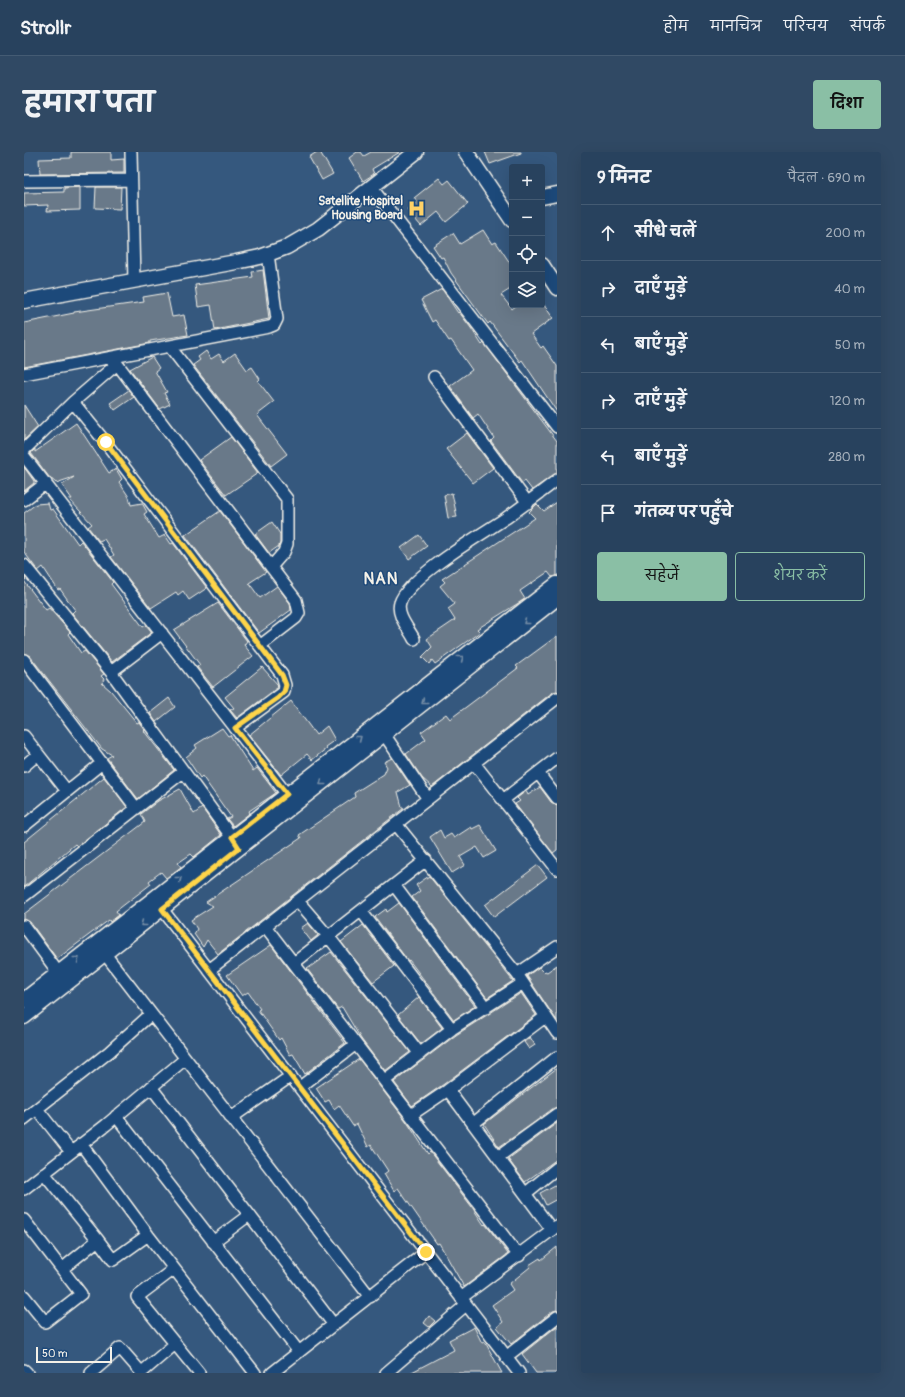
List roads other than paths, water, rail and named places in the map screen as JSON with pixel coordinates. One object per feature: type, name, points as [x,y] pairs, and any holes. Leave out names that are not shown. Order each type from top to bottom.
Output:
[{"type":"street","points":[[131,152],[134,281]]},
{"type":"street","points":[[24,301],[236,262],[288,247],[318,229],[416,152]]},
{"type":"street","points":[[466,152],[509,213]]},
{"type":"street","points":[[24,181],[131,180]]},
{"type":"street","points":[[372,188],[557,427]]},
{"type":"street","points":[[545,196],[557,194]]},
{"type":"street","points":[[24,374],[114,361],[170,347],[269,327],[274,324],[277,319],[268,254]]},
{"type":"street","points":[[545,270],[557,288]]},
{"type":"street","points":[[170,347],[287,499],[287,544],[284,552],[271,567]]},
{"type":"street","points":[[24,450],[114,361]]},
{"type":"street","points":[[114,361],[296,600],[299,613],[293,622],[261,645]]},
{"type":"street","points":[[434,377],[528,503]]},
{"type":"street","points":[[73,402],[106,442],[217,590],[261,645],[282,675],[286,685],[284,692],[235,728]]},
{"type":"street","points":[[24,456],[291,800]]},
{"type":"street","points":[[414,639],[401,615],[399,608],[400,603],[408,590],[424,574],[528,503],[557,480]]},
{"type":"street","points":[[24,500],[46,483]]},
{"type":"street","points":[[24,565],[111,672],[236,843]]},
{"type":"street","points":[[24,1017],[62,979],[291,800],[557,584]]},
{"type":"street","points":[[291,800],[384,734],[557,598]]},
{"type":"street","points":[[111,672],[162,633]]},
{"type":"street","points":[[24,660],[136,808]]},
{"type":"street","points":[[209,970],[557,698]]},
{"type":"street","points":[[384,734],[428,799]]},
{"type":"street","points":[[24,736],[67,791]]},
{"type":"street","points":[[24,766],[38,754]]},
{"type":"street","points":[[503,800],[557,758]]},
{"type":"street","points":[[24,826],[102,763]]},
{"type":"street","points":[[474,763],[557,869]]},
{"type":"street","points":[[24,896],[183,772]]},
{"type":"street","points":[[538,773],[557,798]]},
{"type":"street","points":[[396,824],[520,978],[557,1034]]},
{"type":"street","points":[[24,1000],[105,954],[162,909],[236,843]]},
{"type":"street","points":[[294,963],[426,860]]},
{"type":"street","points":[[394,885],[486,1008]]},
{"type":"street","points":[[298,901],[328,936],[420,1054]]},
{"type":"street","points":[[162,909],[300,1086],[519,1373]]},
{"type":"street","points":[[361,911],[452,1029]]},
{"type":"street","points":[[24,926],[62,979]]},
{"type":"street","points":[[266,926],[356,1044],[386,1080],[519,1256]]},
{"type":"street","points":[[386,1080],[452,1029],[486,1008],[557,947]]},
{"type":"street","points":[[105,954],[370,1297]]},
{"type":"street","points":[[24,1119],[108,1052],[151,1014]]},
{"type":"street","points":[[411,1115],[448,1090],[545,1017]]},
{"type":"street","points":[[300,1086],[356,1044]]},
{"type":"street","points":[[474,1123],[557,1057]]},
{"type":"street","points":[[24,1189],[186,1059]]},
{"type":"street","points":[[231,1118],[291,1076]]},
{"type":"street","points":[[151,1087],[334,1325]]},
{"type":"street","points":[[386,1373],[464,1302],[555,1228],[498,1157],[448,1090]]},
{"type":"street","points":[[37,1109],[71,1152]]},
{"type":"street","points":[[498,1157],[557,1114]]},
{"type":"street","points":[[116,1116],[299,1352]]},
{"type":"street","points":[[81,1144],[148,1235],[256,1373]]},
{"type":"street","points":[[526,1193],[557,1168]]},
{"type":"street","points":[[44,1173],[113,1260],[148,1235]]},
{"type":"street","points":[[213,1242],[249,1214]]},
{"type":"street","points":[[24,1220],[81,1294],[45,1322],[24,1296]]},
{"type":"street","points":[[62,1269],[98,1240]]},
{"type":"street","points":[[272,1373],[426,1252]]},
{"type":"street","points":[[174,1269],[137,1297],[199,1373]]},
{"type":"street","points":[[506,1357],[557,1317]]},
{"type":"street","points":[[90,1373],[120,1348],[141,1372],[175,1344]]},
{"type":"place","name":"Satellite Hospital Housing Board","points":[[416,208]]},
{"type":"district","name":"NAN","points":[[381,579]]}]
